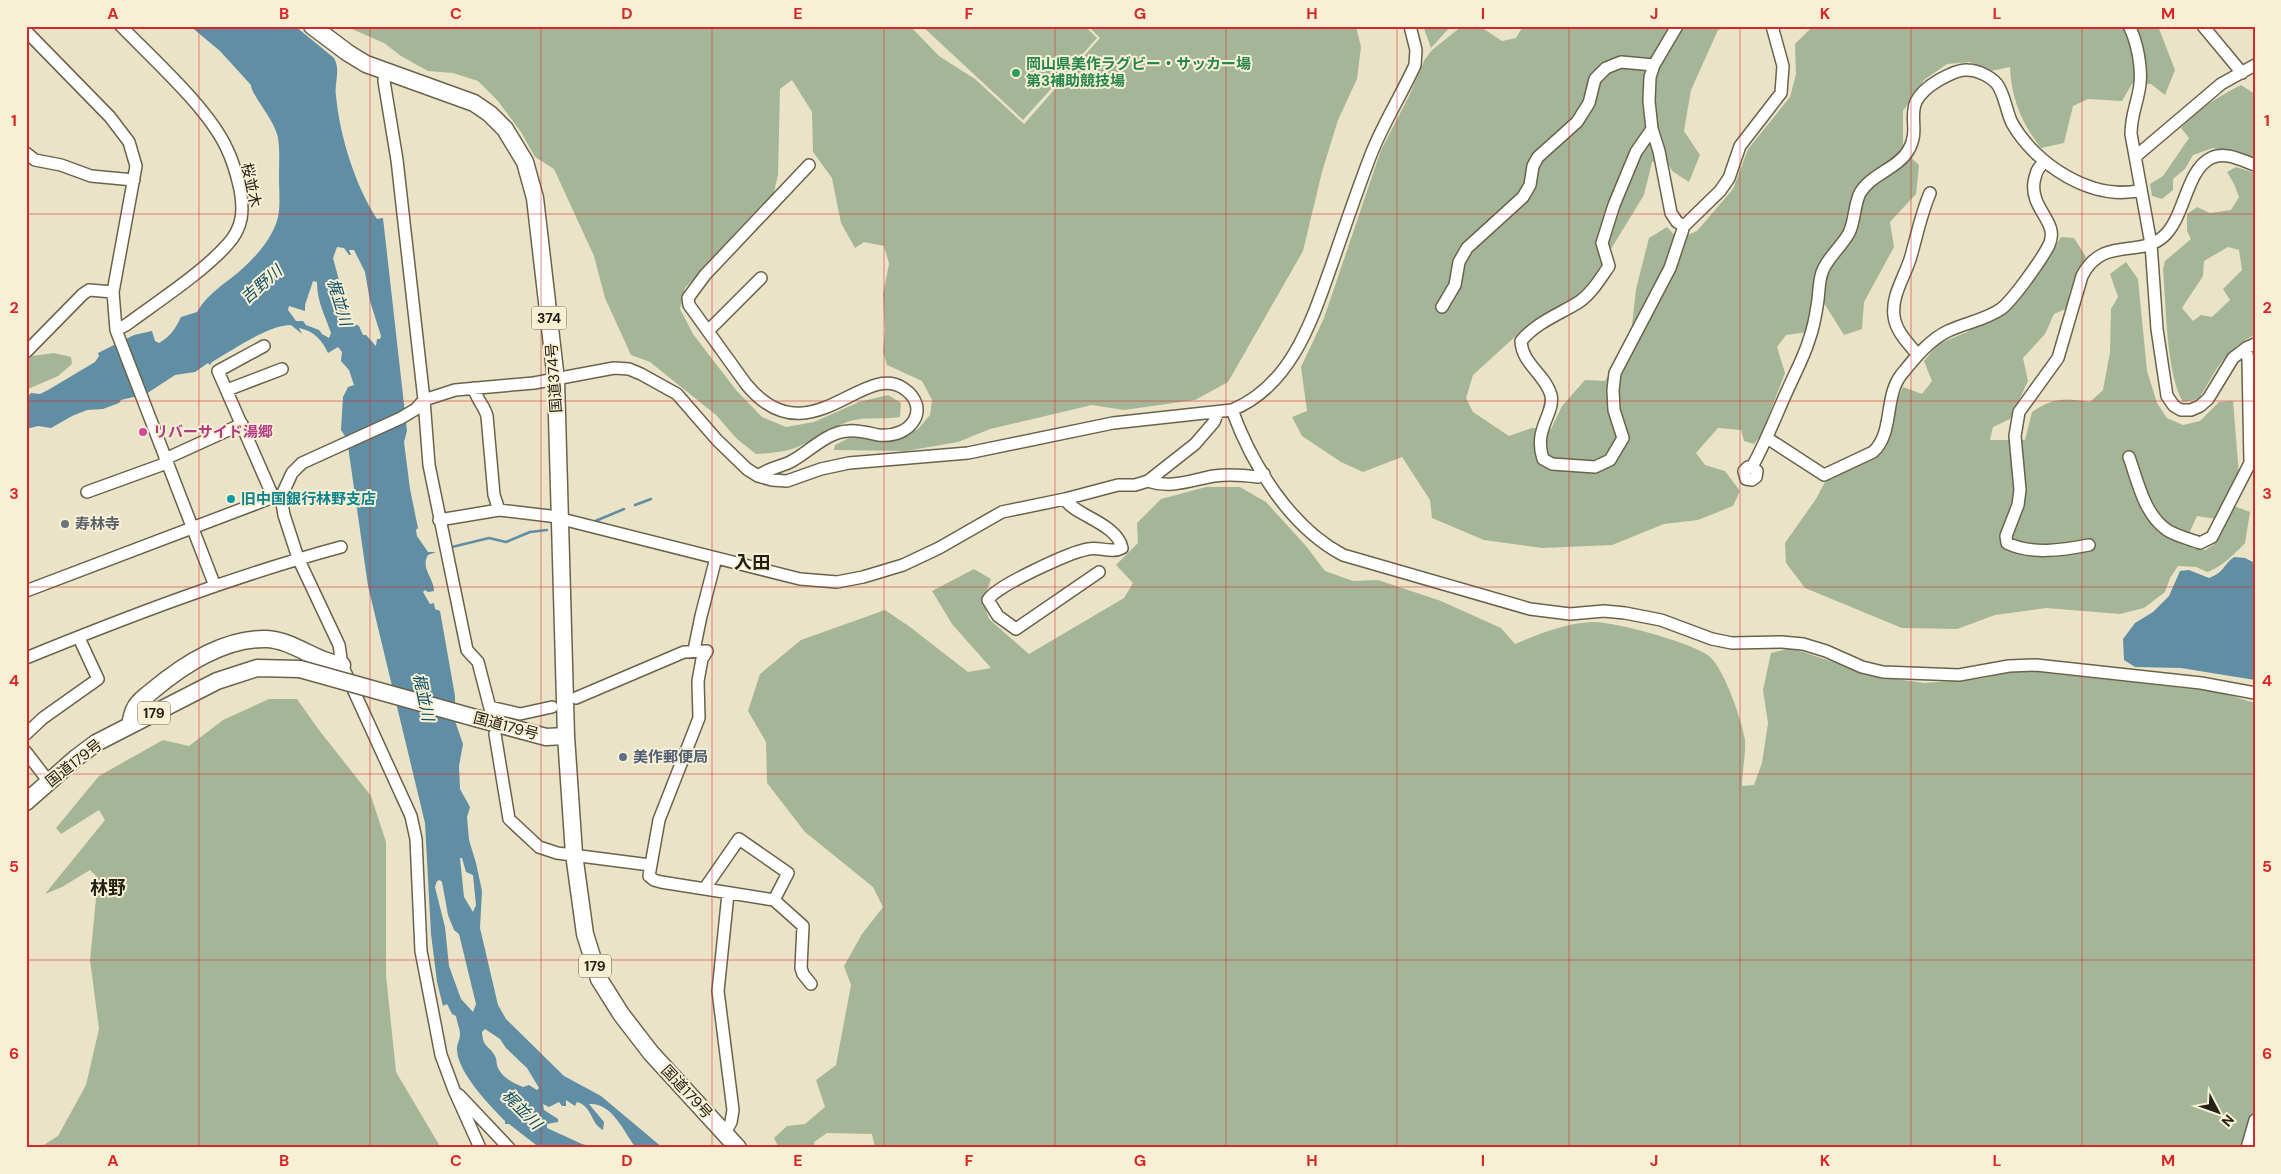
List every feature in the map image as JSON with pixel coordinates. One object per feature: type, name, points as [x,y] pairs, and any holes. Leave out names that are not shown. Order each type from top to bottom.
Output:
[{"type":"highway","name":"国道374号","points":[[312,26],[348,53],[385,72],[436,88],[474,103],[490,114],[505,130],[520,153],[530,176],[535,198],[556,380],[566,736]]},
{"type":"highway","points":[[130,725],[134,710],[142,700],[170,676],[194,661],[243,641],[266,639],[286,642],[331,664],[342,665]]},
{"type":"highway","name":"国道179号","points":[[26,802],[96,743],[217,680],[256,668],[300,669],[486,713],[546,737],[566,736],[574,854],[584,934],[599,979],[621,1014],[651,1053],[738,1148]]},
{"type":"street","name":"桜並木","points":[[116,333],[209,262],[228,245],[243,218],[242,203],[235,173],[227,149],[212,124],[121,26]]},
{"type":"street","points":[[26,591],[276,497],[292,473],[302,463],[401,418],[420,404],[456,390],[556,380],[614,368],[629,369],[677,394],[717,440],[747,470],[772,480],[787,481],[822,469],[849,463],[968,453],[1113,423],[1218,412],[1246,405],[1288,363],[1310,325],[1370,155],[1415,65],[1416,50],[1410,26]]},
{"type":"street","points":[[1677,26],[1654,65],[1650,77],[1650,101],[1652,129],[1659,151],[1671,213],[1677,222],[1684,226]]},
{"type":"street","points":[[1652,129],[1636,152],[1614,205],[1602,243],[1609,266],[1596,286],[1580,301],[1556,313],[1530,330],[1521,341],[1521,350],[1547,384],[1551,397],[1550,407],[1541,428],[1539,447],[1543,459],[1552,464],[1595,467],[1610,460],[1617,451],[1622,438],[1614,410],[1613,390],[1615,373],[1670,268],[1684,226],[1720,190],[1729,178],[1740,146],[1781,93],[1783,66],[1772,26]]},
{"type":"street","points":[[2129,26],[2133,33],[2140,72],[2140,83],[2131,122],[2135,158],[2151,244],[2156,329],[2166,390],[2174,406],[2181,410],[2191,410],[2200,406],[2208,399],[2234,358],[2250,346]]},
{"type":"street","points":[[2203,26],[2242,73]]},
{"type":"street","points":[[26,31],[110,117],[129,142],[136,166],[113,292],[116,333],[215,586]]},
{"type":"street","points":[[1442,307],[1455,285],[1460,262],[1467,248],[1522,197],[1530,185],[1538,157],[1578,122],[1590,103],[1595,79],[1606,68],[1621,62],[1654,65]]},
{"type":"street","points":[[2135,158],[2221,84],[2255,65]]},
{"type":"street","points":[[1752,468],[1809,343],[1816,318],[1822,272],[1849,233],[1859,195],[1864,187],[1899,161],[1908,151],[1912,138],[1913,110],[1916,99],[1929,86],[1944,77],[1965,70],[1982,73],[1996,84],[2011,121],[2035,154],[2044,163],[2063,175],[2099,189],[2133,192],[2141,190]]},
{"type":"street","points":[[385,72],[384,81],[397,160],[420,404],[439,520],[467,650],[478,662],[486,713],[520,714],[552,707]]},
{"type":"street","points":[[26,153],[35,160],[61,165],[91,176],[134,180]]},
{"type":"street","points":[[2089,545],[2065,549],[2030,549],[2015,547],[2007,543],[2006,536],[2018,504],[2020,490],[2016,426],[2019,412],[2058,358],[2082,276],[2089,263],[2100,255],[2123,248],[2151,244],[2166,235],[2174,223],[2201,165],[2210,158],[2220,156],[2232,157],[2255,166]]},
{"type":"street","points":[[1767,438],[1824,475],[1873,452],[1879,447],[1884,435],[1892,392],[1900,377],[1918,355],[1948,331],[1973,323],[2003,307],[2043,256],[2050,243],[2052,232],[2035,202],[2033,190],[2036,172],[2044,163]]},
{"type":"street","points":[[758,476],[765,470],[790,462],[832,435],[848,430],[888,436],[901,433],[909,428],[915,420],[916,409],[912,397],[902,387],[891,383],[875,385],[809,413],[793,414],[781,412],[756,396],[689,305],[688,298],[705,275],[809,165]]},
{"type":"street","points":[[1918,355],[1904,338],[1894,315],[1896,294],[1911,257],[1918,225],[1930,193]]},
{"type":"street","points":[[708,331],[761,278]]},
{"type":"street","points":[[26,352],[83,294],[89,290],[113,292]]},
{"type":"street","points":[[264,346],[218,370],[271,492],[276,497],[284,515],[298,558],[340,645],[342,665],[411,816],[416,840],[421,951],[441,1055],[454,1090],[480,1148]]},
{"type":"street","points":[[2128,457],[2148,509],[2156,520],[2168,531],[2200,543],[2212,538],[2250,463],[2248,360],[2250,346]]},
{"type":"street","points":[[227,390],[282,369]]},
{"type":"street","points":[[474,388],[476,396],[485,408],[487,416],[494,495],[499,510]]},
{"type":"street","points":[[1232,410],[1264,474],[1294,517],[1314,537],[1343,555],[1530,609],[1570,614],[1604,611],[1625,613],[1661,620],[1712,639],[1732,643],[1782,642],[1803,644],[1826,651],[1862,667],[1883,672],[1959,675],[2008,666],[2036,665],[2201,683],[2255,693]]},
{"type":"street","points":[[439,520],[499,510],[540,514],[800,579],[838,582],[903,564],[939,548],[1002,512],[1118,485],[1135,485],[1148,481],[1195,444],[1214,422],[1218,412]]},
{"type":"street","points":[[87,492],[166,461],[242,424]]},
{"type":"street","points":[[1148,481],[1156,484],[1186,484],[1214,476],[1258,477],[1264,474]]},
{"type":"street","points":[[1064,499],[1071,506],[1104,525],[1121,544],[1122,548],[1110,550],[1090,548],[1054,561],[1000,590],[990,596],[988,600],[998,616],[1016,629],[1099,572]]},
{"type":"street","points":[[26,658],[215,586],[298,558],[341,547]]},
{"type":"street","points":[[694,650],[700,616],[716,558]]},
{"type":"street","points":[[26,734],[43,718],[98,679],[79,638]]},
{"type":"street","points":[[576,698],[684,652],[694,650],[707,651],[702,659],[698,681],[699,718],[660,820],[649,876],[654,880],[705,888],[728,894],[774,900],[803,926],[801,968],[811,984]]},
{"type":"street","points":[[495,734],[509,819],[540,847],[557,853],[650,864]]},
{"type":"street","points":[[26,752],[49,782]]},
{"type":"street","points":[[705,888],[739,838],[788,873],[774,900]]},
{"type":"street","points":[[725,1133],[731,1122],[733,1110],[718,991],[728,894]]},
{"type":"street","points":[[454,1090],[509,1148]]},
{"type":"street","points":[[2247,1148],[2255,1120]]},
{"type":"green space","points":[[345,26],[910,26],[939,56],[975,79],[1024,124],[1100,38],[1088,26],[1356,26],[1361,47],[1357,79],[1338,120],[1322,172],[1303,251],[1228,382],[1195,400],[1124,410],[1092,405],[990,429],[958,442],[906,451],[834,450],[835,445],[851,437],[899,439],[918,429],[930,415],[932,400],[922,381],[887,365],[883,352],[885,330],[883,294],[889,264],[884,246],[864,242],[855,248],[841,223],[832,178],[813,152],[812,112],[792,80],[780,89],[778,175],[773,196],[685,288],[680,309],[693,334],[736,390],[762,417],[786,427],[814,422],[859,402],[888,395],[901,403],[900,417],[853,420],[835,427],[797,447],[780,452],[756,454],[737,439],[716,415],[650,362],[631,355],[605,298],[594,256],[554,169],[535,157],[521,132],[498,101],[478,81],[453,73],[428,71],[401,56],[384,43]]},
{"type":"green space","name":"岡山県美作ラグビー・サッカー場 第3補助競技場","points":[[922,26],[1085,26],[1097,38],[1023,120]]},
{"type":"green space","points":[[1423,26],[1451,26],[1431,48]]},
{"type":"green space","points":[[1462,26],[1484,29],[1502,41],[1516,38],[1523,26],[1733,26],[1718,30],[1691,90],[1684,131],[1700,155],[1689,182],[1672,171],[1667,161],[1652,162],[1644,195],[1595,275],[1577,298],[1530,323],[1473,375],[1466,398],[1473,412],[1509,436],[1532,428],[1551,429],[1562,406],[1585,380],[1605,381],[1631,334],[1636,289],[1649,238],[1667,227],[1678,239],[1697,231],[1733,189],[1748,149],[1790,97],[1796,74],[1795,44],[1813,26],[2158,26],[2175,70],[2165,95],[2151,84],[2132,84],[2122,101],[2088,99],[2073,106],[2064,143],[2041,148],[2028,130],[2015,100],[2010,67],[1991,71],[1970,62],[1947,64],[1924,80],[1903,111],[1903,150],[1919,165],[1916,194],[1890,222],[1894,247],[1864,302],[1862,329],[1844,335],[1817,292],[1808,332],[1786,335],[1777,347],[1785,373],[1762,433],[1754,444],[1744,441],[1741,430],[1718,428],[1696,453],[1705,465],[1725,471],[1740,491],[1733,506],[1698,520],[1664,524],[1612,545],[1542,548],[1484,540],[1432,518],[1430,500],[1402,457],[1363,472],[1341,462],[1302,436],[1292,417],[1307,411],[1301,367],[1324,318],[1381,150],[1409,96],[1425,59],[1432,50]]},
{"type":"green space","points":[[2241,85],[2255,94],[2255,159],[2213,148],[2193,155],[2185,169],[2173,179],[2173,190],[2162,199],[2152,196],[2150,184],[2163,176],[2189,138],[2181,128],[2209,104]]},
{"type":"green space","points":[[2236,167],[2255,173],[2255,335],[2245,340],[2228,354],[2199,399],[2183,402],[2177,390],[2170,357],[2163,269],[2165,261],[2191,239],[2187,231],[2187,214],[2197,207],[2210,213],[2231,210],[2239,197],[2227,172]],"holes":[[[2228,247],[2239,250],[2242,270],[2223,289],[2230,300],[2212,317],[2201,315],[2193,321],[2182,308],[2203,276],[2204,261]]]},
{"type":"green space","points":[[2061,237],[2074,238],[2086,257],[2070,291],[2068,308],[2054,314],[2045,334],[2023,358],[2028,381],[2010,419],[1993,427],[1990,440],[2025,440],[2032,412],[2053,401],[2073,400],[2090,402],[2103,390],[2110,352],[2111,309],[2118,297],[2110,274],[2126,262],[2138,279],[2147,371],[2157,403],[2167,418],[2183,425],[2200,421],[2219,402],[2233,401],[2239,475],[2216,519],[2197,516],[2187,538],[2189,545],[2205,550],[2213,545],[2234,506],[2250,512],[2245,543],[2222,564],[2207,572],[2196,567],[2178,566],[2170,578],[2165,592],[2144,608],[2120,614],[2046,608],[1995,615],[1957,629],[1902,628],[1805,588],[1786,563],[1785,543],[1816,499],[1826,480],[1869,461],[1888,441],[1892,409],[1903,387],[1922,394],[1932,381],[1924,361],[1938,344],[1967,332],[2000,314],[2023,291],[2046,262]]},
{"type":"green space","points":[[54,353],[71,357],[72,364],[58,376],[26,390],[26,361],[32,356]]},
{"type":"green space","points":[[1206,487],[1240,487],[1266,502],[1306,546],[1325,571],[1353,581],[1378,580],[1441,601],[1501,628],[1515,644],[1563,627],[1592,622],[1617,625],[1670,639],[1709,656],[1715,662],[1726,683],[1745,740],[1742,786],[1754,785],[1762,763],[1768,723],[1763,690],[1771,653],[1791,648],[1875,676],[1924,683],[1979,679],[2021,670],[2219,692],[2255,703],[2255,1148],[875,1148],[872,1134],[827,1133],[814,1142],[815,1148],[779,1148],[774,1138],[787,1126],[805,1124],[825,1107],[816,1080],[836,1065],[851,985],[844,966],[862,934],[883,907],[873,887],[805,832],[767,783],[766,742],[748,711],[760,674],[801,640],[885,610],[968,672],[991,668],[952,624],[932,591],[974,569],[991,579],[983,601],[989,619],[1029,654],[1124,598],[1133,583],[1116,565],[1138,543],[1137,523],[1161,499]]},
{"type":"green space","points":[[269,699],[297,699],[371,796],[386,842],[386,975],[396,1072],[441,1148],[39,1148],[58,1136],[86,1085],[99,1029],[90,960],[98,878],[90,870],[62,887],[45,894],[105,820],[99,810],[61,834],[56,828],[99,776],[163,740],[189,746],[223,720]]},
{"type":"green space","points":[[26,1144],[39,1148],[26,1148]]},
{"type":"water","points":[[190,26],[295,26],[334,58],[337,67],[336,91],[338,112],[345,144],[355,176],[369,206],[377,219],[383,218],[407,431],[404,442],[410,489],[418,528],[416,530],[417,536],[428,552],[436,552],[428,555],[426,560],[426,569],[434,591],[428,592],[425,590],[423,592],[430,604],[434,603],[435,609],[440,611],[455,696],[455,721],[463,744],[459,766],[460,789],[470,807],[467,817],[469,840],[482,891],[480,928],[498,1005],[506,1019],[564,1076],[601,1096],[663,1148],[636,1148],[617,1119],[604,1108],[589,1104],[604,1122],[603,1130],[582,1104],[577,1102],[575,1106],[566,1100],[566,1106],[562,1106],[559,1102],[549,1107],[543,1104],[544,1110],[558,1119],[558,1122],[547,1124],[547,1128],[582,1144],[597,1148],[540,1148],[509,1124],[505,1124],[505,1121],[483,1098],[463,1069],[457,1048],[460,1033],[456,1016],[452,1014],[447,1004],[443,1006],[437,982],[431,934],[425,823],[368,586],[348,446],[341,430],[343,397],[348,387],[354,385],[349,370],[341,361],[342,352],[338,347],[328,353],[320,340],[309,331],[299,328],[302,334],[291,325],[282,326],[251,339],[210,365],[208,363],[195,372],[175,375],[146,394],[121,400],[119,403],[103,409],[87,410],[51,428],[38,426],[26,429],[26,398],[31,393],[40,394],[48,390],[95,362],[99,356],[98,353],[134,335],[152,331],[155,341],[159,343],[163,341],[172,332],[181,317],[197,312],[212,294],[260,251],[270,236],[279,211],[278,138],[273,124],[251,85],[220,51]],"holes":[[[337,247],[344,248],[349,255],[351,255],[349,250],[354,250],[365,272],[370,301],[381,336],[380,339],[377,339],[376,346],[366,335],[363,335],[359,326],[353,323],[333,258]],[[313,281],[317,282],[320,302],[331,333],[329,338],[319,330],[306,325],[303,321],[296,321],[288,310],[289,306],[305,311],[305,305]],[[460,858],[462,858],[466,872],[473,875],[476,905],[473,912],[464,897]],[[440,880],[442,882],[448,915],[454,930],[459,934],[476,1004],[473,1012],[461,999],[449,966],[445,927],[435,887],[437,881]],[[485,1029],[500,1039],[506,1048],[527,1068],[539,1088],[537,1090],[529,1085],[523,1087],[505,1077],[497,1066],[496,1057],[485,1044],[482,1032]]]},
{"type":"water","points":[[2234,557],[2245,558],[2255,563],[2255,680],[2181,668],[2135,667],[2124,660],[2123,639],[2135,623],[2153,612],[2169,596],[2180,571],[2189,570],[2209,578],[2221,571]]},
{"type":"waterway","points":[[635,505],[651,499]]},
{"type":"waterway","points":[[593,522],[624,509]]},
{"type":"waterway","points":[[452,547],[489,538],[506,542],[530,532],[547,530]]},
{"type":"place","name":"岡山県美作ラグビー・サッカー場 第3補助競技場","points":[[1016,73]]},
{"type":"place","name":"リバーサイド湯郷","points":[[143,432]]},
{"type":"place","name":"旧中国銀行林野支店","points":[[231,499]]},
{"type":"place","name":"寿林寺","points":[[65,524]]},
{"type":"place","name":"美作郵便局","points":[[623,757]]},
{"type":"district","name":"入田","points":[[752,563]]},
{"type":"district","name":"林野","points":[[108,888]]},
{"type":"water label","name":"吉野川","points":[[261,284]]},
{"type":"water label","name":"梶並川","points":[[340,302]]},
{"type":"water label","name":"梶並川","points":[[424,697]]},
{"type":"water label","name":"梶並川","points":[[522,1109]]}]
